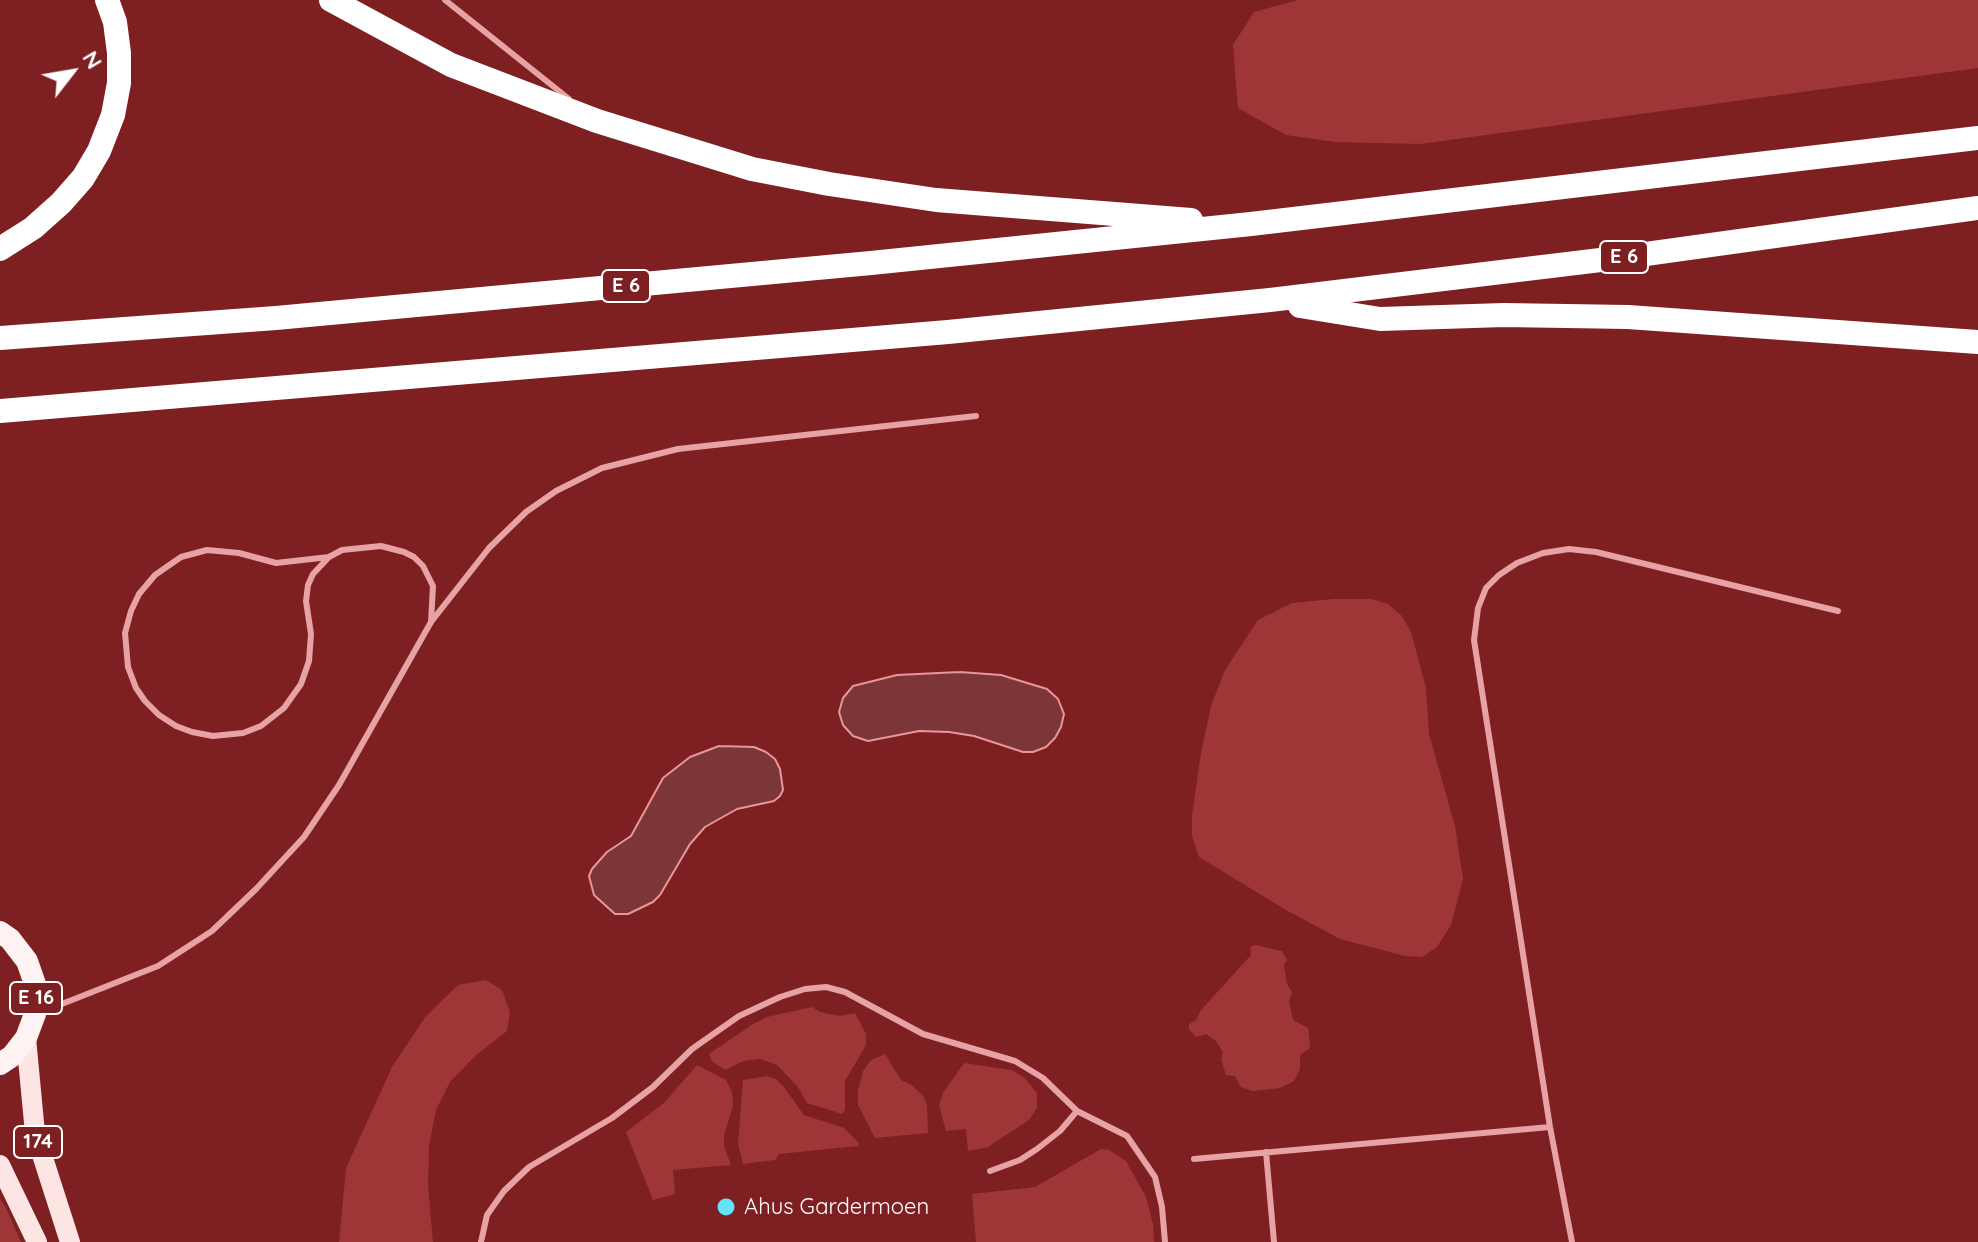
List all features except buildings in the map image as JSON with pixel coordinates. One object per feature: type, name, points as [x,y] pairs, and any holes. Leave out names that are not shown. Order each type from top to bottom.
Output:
[{"type":"highway","points":[[0,249],[33,228],[61,203],[83,178],[99,151],[113,115],[119,83],[115,22],[107,0]]},
{"type":"highway","name":"E 6","points":[[331,0],[451,65],[597,121],[752,169],[936,200],[1251,224]]},
{"type":"highway","name":"E 6","points":[[0,338],[291,317],[871,263],[1251,224],[1978,138]]},
{"type":"highway","name":"E 6","points":[[0,411],[917,335],[1270,300],[1617,258],[1978,208]]},
{"type":"highway","name":"E 6","points":[[1270,300],[1380,319],[1504,315],[1628,317],[1978,342]]},
{"type":"highway","name":"E 16","points":[[0,932],[10,939],[27,961],[36,987],[35,1014],[26,1038],[12,1056],[0,1064]]},
{"type":"main road","name":"174","points":[[26,1038],[35,1133],[70,1242]]},
{"type":"main road","name":"174","points":[[0,1165],[37,1242]]},
{"type":"lane","points":[[445,0],[597,121]]},
{"type":"lane","points":[[35,1014],[158,966],[212,931],[256,889],[304,837],[339,785],[431,622],[489,548],[526,512],[556,491],[602,468],[678,449],[976,416]]},
{"type":"lane","points":[[329,557],[276,563],[239,553],[207,550],[181,557],[161,570],[139,594],[125,633],[128,667],[145,701],[159,715],[192,732],[213,736],[243,733],[261,726],[297,693],[309,661],[308,585],[313,574],[329,557],[342,550],[381,546],[414,557],[423,566],[433,586],[431,622]]},
{"type":"lane","points":[[1572,1242],[1550,1127],[1474,640],[1478,608],[1486,588],[1517,563],[1543,553],[1569,549],[1596,552],[1838,611]]},
{"type":"lane","points":[[481,1242],[487,1215],[504,1191],[529,1167],[612,1118],[653,1087],[692,1049],[739,1016],[805,989],[826,987],[845,992],[923,1034],[1015,1061],[1043,1078],[1077,1111],[1127,1136],[1155,1177],[1165,1242]]},
{"type":"lane","points":[[990,1171],[1020,1160],[1037,1149],[1060,1131],[1077,1111]]},
{"type":"lane","points":[[1194,1159],[1550,1127]]},
{"type":"lane","points":[[1266,1152],[1274,1242]]},
{"type":"shaded area","points":[[1298,0],[1978,0],[1978,68],[1420,144],[1335,142],[1286,135],[1238,108],[1233,45],[1254,12]]},
{"type":"shaded area","points":[[1371,599],[1388,604],[1402,616],[1411,632],[1426,688],[1429,734],[1455,826],[1463,879],[1451,925],[1437,947],[1422,957],[1405,956],[1340,939],[1199,857],[1192,836],[1201,753],[1211,706],[1225,670],[1258,620],[1292,603]]},
{"type":"shaded area","points":[[960,672],[1001,675],[1047,689],[1058,699],[1064,714],[1055,738],[1046,747],[1023,752],[974,736],[949,732],[919,731],[868,741],[853,736],[843,725],[839,712],[843,698],[853,686],[897,675]]},
{"type":"shaded area","points":[[719,746],[754,747],[775,759],[783,790],[780,796],[774,801],[737,809],[705,827],[690,844],[653,902],[628,914],[615,914],[594,895],[589,876],[592,869],[607,852],[631,836],[663,778],[690,757]]},
{"type":"shaded area","points":[[1255,945],[1282,951],[1287,960],[1284,965],[1287,984],[1292,992],[1289,1001],[1293,1020],[1308,1028],[1310,1043],[1309,1049],[1300,1055],[1300,1069],[1294,1081],[1280,1088],[1253,1091],[1241,1087],[1235,1076],[1226,1075],[1221,1059],[1223,1053],[1216,1041],[1206,1034],[1196,1037],[1189,1024],[1196,1020],[1201,1010],[1251,955],[1250,947]]},
{"type":"shaded area","points":[[486,980],[502,990],[510,1012],[507,1031],[475,1056],[450,1082],[436,1110],[429,1146],[428,1185],[433,1242],[339,1242],[346,1168],[392,1067],[426,1016],[458,985]]},
{"type":"shaded area","points":[[812,1007],[840,1016],[855,1013],[866,1034],[866,1045],[845,1081],[845,1110],[842,1114],[807,1103],[798,1087],[777,1065],[760,1059],[743,1061],[725,1070],[712,1061],[709,1054],[753,1024],[767,1017]]},
{"type":"shaded area","points":[[885,1054],[901,1080],[924,1097],[928,1133],[875,1138],[858,1105],[858,1090],[863,1071],[871,1060]]},
{"type":"shaded area","points":[[964,1063],[1011,1070],[1024,1077],[1037,1093],[1037,1108],[1029,1120],[988,1147],[968,1151],[966,1129],[946,1131],[939,1105],[943,1093]]},
{"type":"shaded area","points":[[697,1065],[726,1080],[732,1092],[733,1106],[724,1135],[724,1146],[731,1165],[673,1170],[675,1194],[653,1200],[626,1132],[664,1103]]},
{"type":"shaded area","points":[[767,1076],[783,1086],[804,1115],[844,1128],[859,1143],[858,1146],[779,1154],[775,1160],[743,1164],[738,1144],[743,1080]]},
{"type":"shaded area","points":[[1101,1149],[1109,1150],[1126,1161],[1146,1197],[1154,1242],[976,1242],[972,1194],[1035,1187]]},
{"type":"shaded area","points":[[0,1198],[6,1208],[21,1242],[0,1242]]},
{"type":"place","name":"Ahus Gardermoen","points":[[726,1207]]}]
